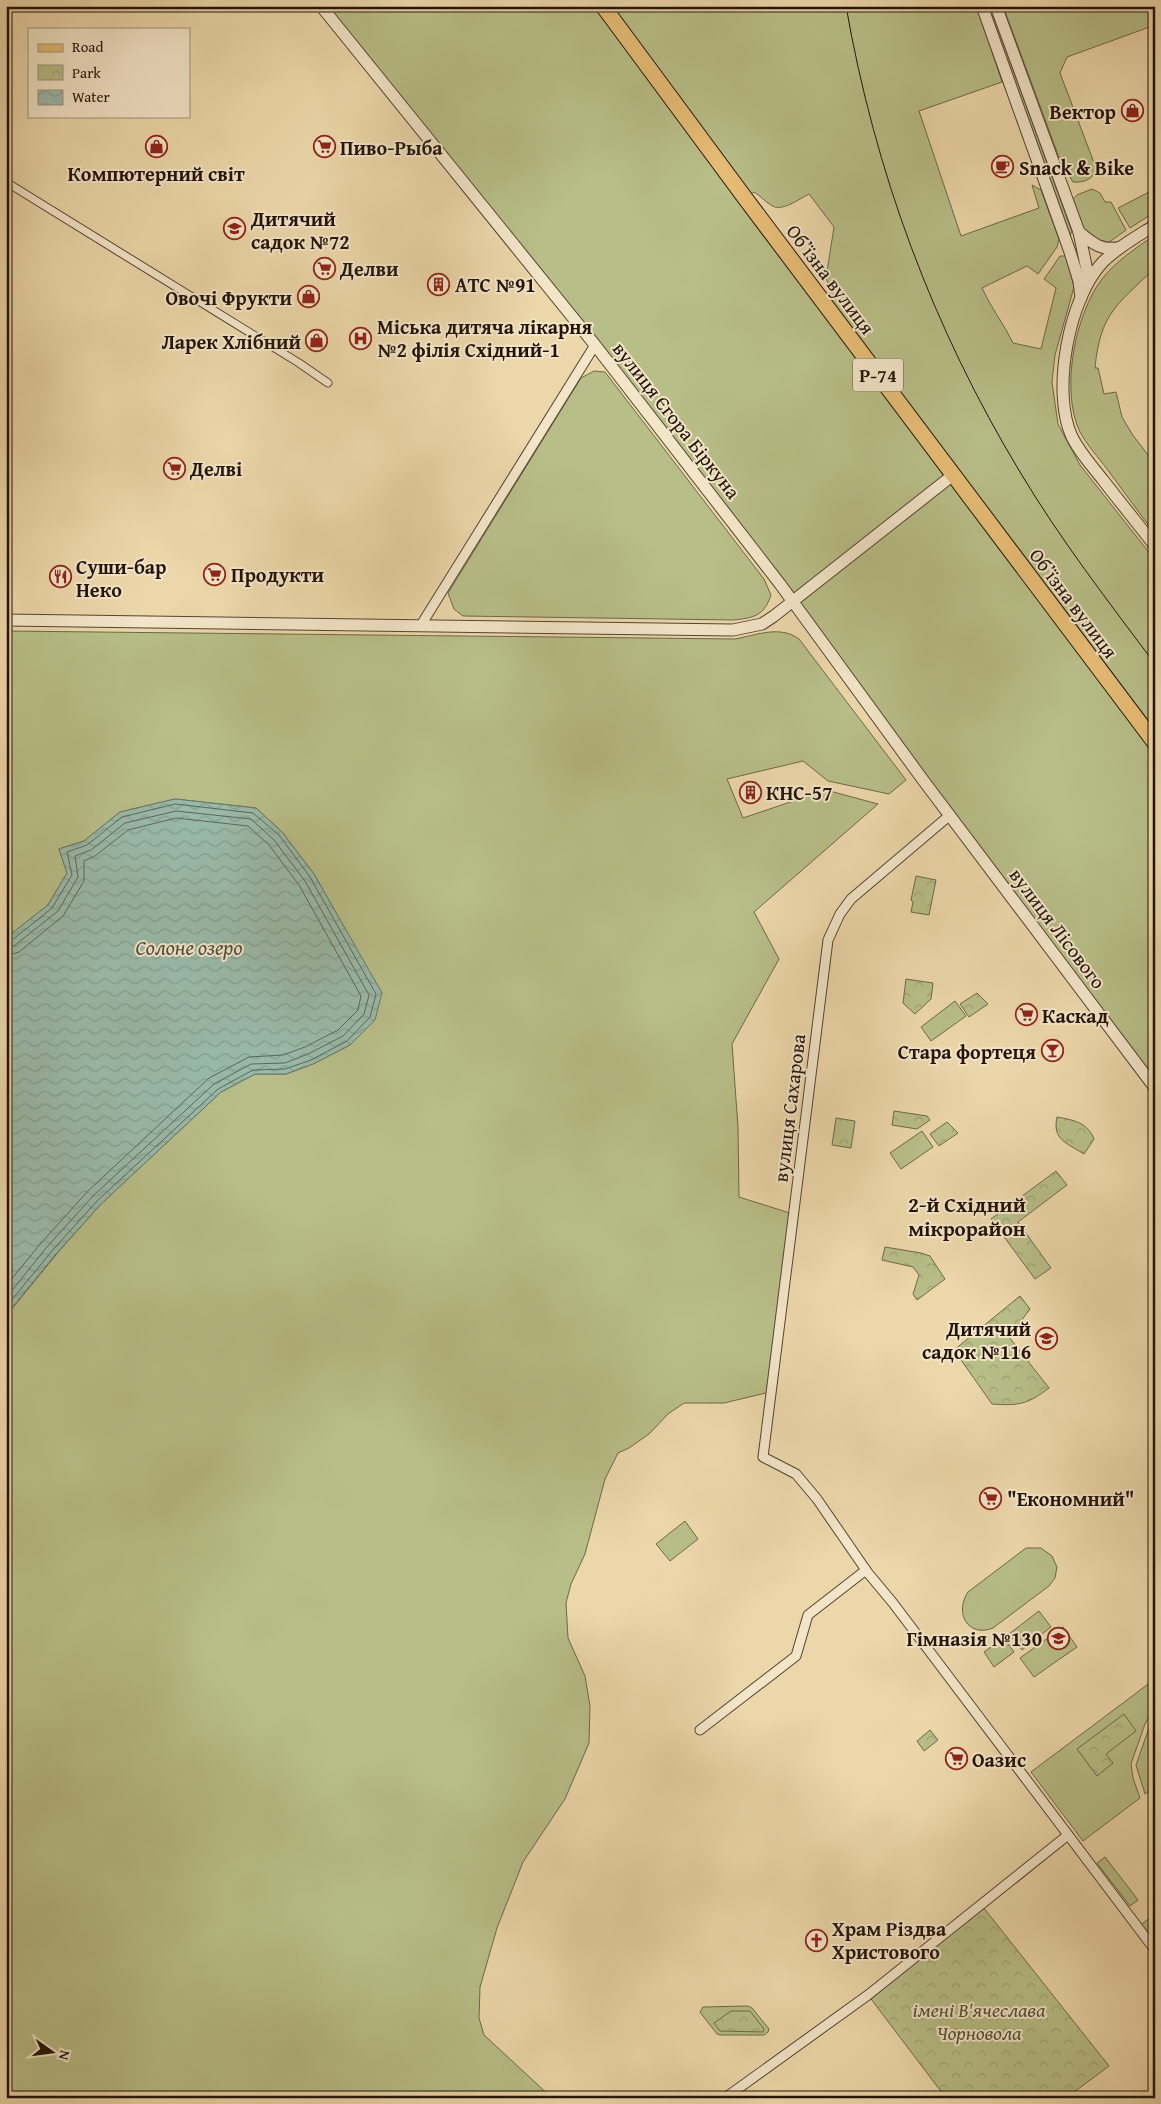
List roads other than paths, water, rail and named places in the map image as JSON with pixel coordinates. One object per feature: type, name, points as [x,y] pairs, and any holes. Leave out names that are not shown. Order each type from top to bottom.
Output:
[{"type":"main road","name":"Обʼїзна вулиця","points":[[603,6],[1155,743]]},
{"type":"street","name":"вулиця Єгора Біркуна","points":[[321,6],[595,345],[794,602],[950,815]]},
{"type":"street","points":[[982,6],[1070,252],[1079,281],[1081,299]]},
{"type":"street","points":[[996,6],[1079,232],[1089,280]]},
{"type":"street","points":[[6,182],[299,363],[328,383]]},
{"type":"street","points":[[1155,225],[1103,262],[1089,280],[1081,299],[1064,359],[1062,386],[1067,422],[1078,447],[1155,546]]},
{"type":"street","points":[[1079,232],[1100,248],[1113,249],[1124,247]]},
{"type":"street","points":[[421,625],[595,345]]},
{"type":"street","points":[[6,620],[733,630],[762,624],[794,602],[953,475]]},
{"type":"street","name":"вулиця Лісового","points":[[950,815],[1155,1088]]},
{"type":"street","name":"вулиця Сахарова","points":[[866,1570],[817,1499],[796,1474],[764,1457],[828,940],[840,914],[851,899],[950,815]]},
{"type":"street","points":[[700,1730],[796,1656],[808,1615],[866,1570],[1155,1950]]},
{"type":"street","points":[[725,2098],[868,1995],[1068,1835]]},
{"type":"water","name":"Солоне озеро","points":[[175,799],[256,808],[282,832],[314,874],[382,993],[375,1020],[350,1045],[313,1064],[286,1074],[255,1074],[221,1092],[101,1204],[55,1255],[6,1315],[6,938],[48,905],[67,873],[59,849],[84,841],[120,812]]},
{"type":"tram line","points":[[846,6],[858,68],[873,129],[891,188],[911,247],[934,305],[960,362],[1035,497],[1085,570],[1155,664]]},
{"type":"place","name":"Вектор","points":[[1132,111]]},
{"type":"place","name":"Компютерний світ","points":[[156,147]]},
{"type":"place","name":"Пиво-Рыба","points":[[324,147]]},
{"type":"place","name":"Snack & Bike","points":[[1003,167]]},
{"type":"place","name":"Дитячий садок №72","points":[[235,229]]},
{"type":"place","name":"Делви","points":[[324,268]]},
{"type":"place","name":"АТС №91","points":[[439,284]]},
{"type":"place","name":"Овочі Фрукти","points":[[308,297]]},
{"type":"place","name":"Міська дитяча лікарня №2 філія Східний-1","points":[[361,338]]},
{"type":"place","name":"Ларек Хлібний","points":[[317,341]]},
{"type":"place","name":"Делві","points":[[174,468]]},
{"type":"place","name":"Продукти","points":[[215,574]]},
{"type":"place","name":"Суши-бар Неко","points":[[60,577]]},
{"type":"place","name":"КНС-57","points":[[750,792]]},
{"type":"place","name":"Каскад","points":[[1026,1015]]},
{"type":"place","name":"Стара фортеця","points":[[1052,1051]]},
{"type":"place","name":"Дитячий садок №116","points":[[1047,1339]]},
{"type":"place","name":"\"Економний\"","points":[[991,1498]]},
{"type":"place","name":"Гімназія №130","points":[[1058,1638]]},
{"type":"place","name":"Оазис","points":[[956,1759]]},
{"type":"place","name":"Храм Різдва Христового","points":[[816,1940]]},
{"type":"district","name":"2-й Східний мікрорайон","points":[[967,1216]]},
{"type":"park label","name":"імені В'ячеслава Чорновола","points":[[979,2020]]}]
